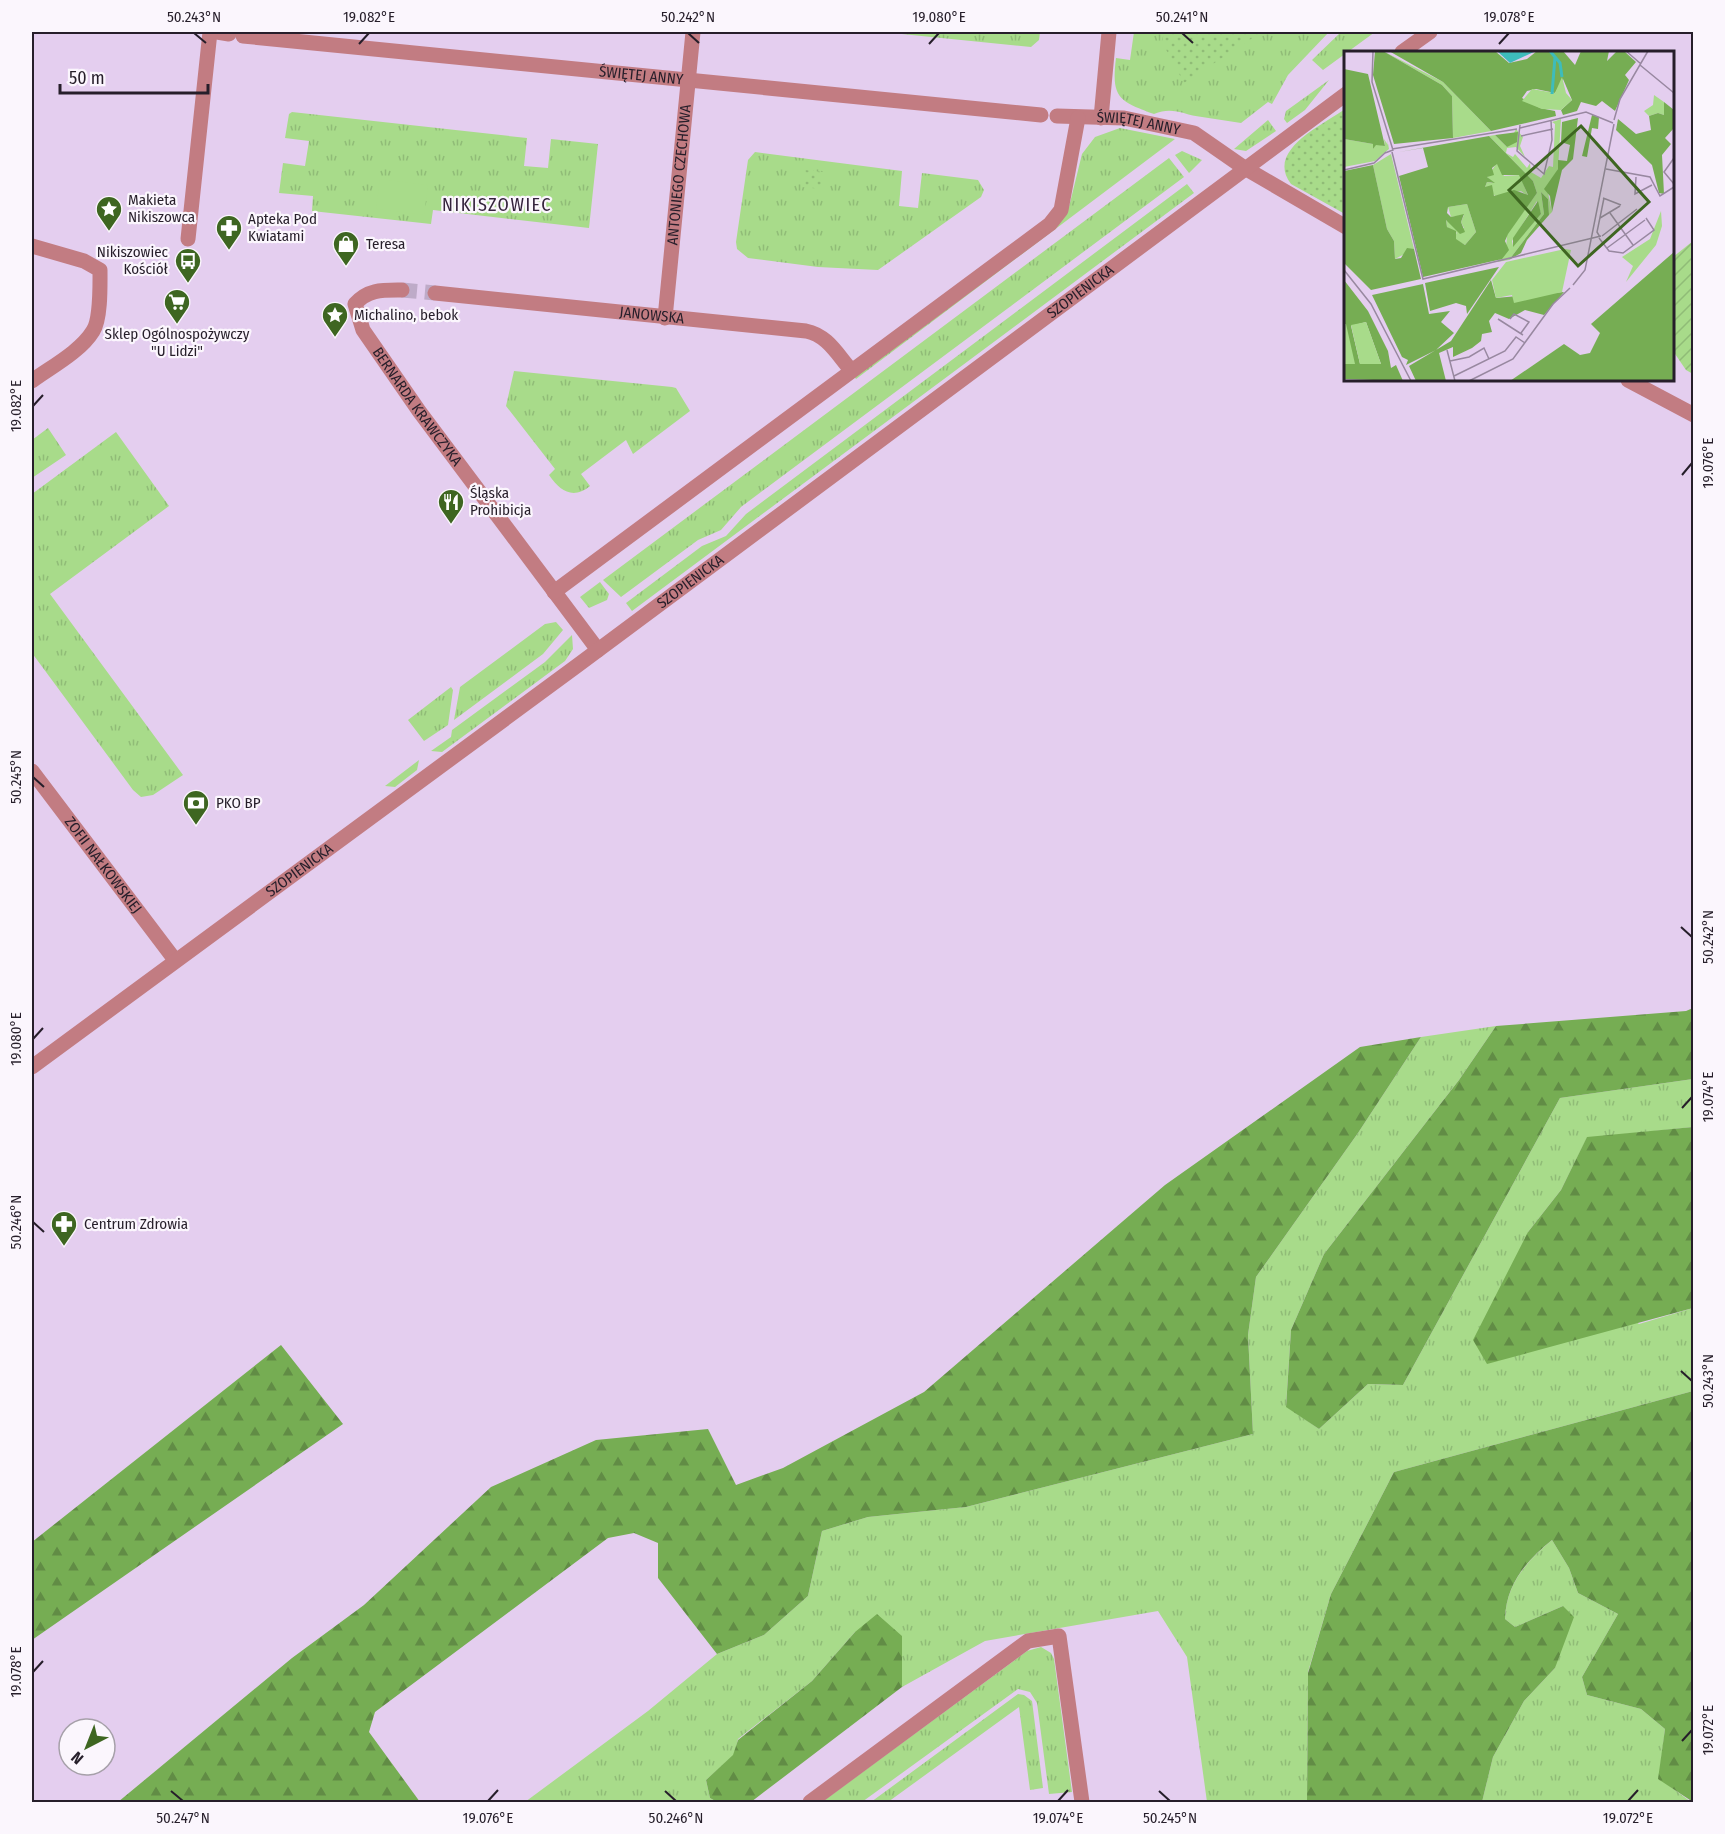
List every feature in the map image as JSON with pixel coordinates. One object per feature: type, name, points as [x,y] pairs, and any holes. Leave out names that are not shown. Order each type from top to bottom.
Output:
[{"type":"street","points":[[188,239],[210,32]]},
{"type":"street","name":"ANTONIEGO CZECHOWA","points":[[665,318],[693,32]]},
{"type":"street","points":[[1101,118],[1108,32]]},
{"type":"street","points":[[1402,51],[1430,32]]},
{"type":"street","name":"ŚWIĘTEJ ANNY","points":[[230,34],[1041,115]]},
{"type":"street","name":"SZOPIENICKA","points":[[32,1067],[598,650],[1244,167],[1344,95]]},
{"type":"street","name":"ŚWIĘTEJ ANNY","points":[[1058,116],[1124,118],[1194,133],[1244,167],[1344,225]]},
{"type":"street","points":[[554,592],[1055,218],[1061,210],[1078,118]]},
{"type":"street","points":[[32,246],[84,261],[100,270],[94,330],[72,351],[32,381]]},
{"type":"street","name":"BERNARDA KRAWCZYKA","points":[[402,290],[372,291],[362,296],[355,304],[363,330],[598,650]]},
{"type":"street","name":"JANOWSKA","points":[[435,294],[817,333],[825,339],[851,370]]},
{"type":"street","points":[[1630,381],[1694,415]]},
{"type":"street","name":"ZOFII NAŁKOWSKIEJ","points":[[32,771],[175,960]]},
{"type":"street","points":[[810,1803],[1028,1641],[1059,1636],[1082,1803]]},
{"type":"green space","points":[[882,32],[1040,32],[1039,40],[1031,47]]},
{"type":"green space","points":[[1134,32],[1329,32],[1288,75],[1272,104],[1268,102],[1241,123],[1173,111],[1154,114],[1125,101],[1120,96],[1115,82],[1116,58],[1130,60]]},
{"type":"green space","points":[[1164,32],[1260,33],[1184,83],[1162,42]]},
{"type":"green space","points":[[1341,32],[1375,32],[1349,51],[1344,51],[1344,55],[1323,70],[1312,60]]},
{"type":"green space","points":[[1329,80],[1305,110],[1287,123],[1284,119],[1286,111]]},
{"type":"green space","points":[[1344,110],[1344,213],[1291,184],[1285,172],[1285,160],[1291,150],[1311,131]]},
{"type":"green space","points":[[292,112],[527,138],[524,166],[548,168],[551,139],[598,144],[589,228],[433,210],[431,224],[312,211],[313,196],[279,193],[283,163],[305,166],[309,141],[285,138],[289,114]]},
{"type":"green space","points":[[1268,120],[1276,131],[1246,151],[1234,149]]},
{"type":"green space","points":[[1120,128],[1175,139],[856,379],[853,375],[1069,207],[1082,154],[1095,137]]},
{"type":"green space","points":[[1182,151],[1202,160],[1189,173],[1175,155]]},
{"type":"green space","points":[[755,152],[902,171],[899,206],[918,208],[922,173],[978,180],[984,190],[981,197],[878,270],[818,267],[748,258],[737,249],[736,242],[748,160]]},
{"type":"green space","points":[[1169,158],[1184,177],[741,507],[721,530],[698,540],[621,597],[603,580]]},
{"type":"green space","points":[[804,170],[823,172],[821,189],[802,187]]},
{"type":"green space","points":[[380,179],[428,185],[424,215],[376,209]]},
{"type":"green space","points":[[1187,184],[1194,193],[632,611],[626,603],[702,546],[726,536],[746,514]]},
{"type":"green space","points":[[1693,241],[1693,374],[1686,370],[1674,352],[1674,256]]},
{"type":"green space","points":[[514,371],[672,387],[676,388],[690,411],[633,454],[626,440],[581,474],[590,486],[578,492],[567,492],[549,475],[555,469],[506,406]]},
{"type":"green space","points":[[48,428],[66,455],[32,478],[32,440]]},
{"type":"green space","points":[[116,432],[169,506],[50,594],[183,775],[153,795],[141,797],[133,790],[32,653],[32,494]]},
{"type":"green space","points":[[600,582],[609,594],[607,600],[589,608],[580,597]]},
{"type":"green space","points":[[556,622],[563,630],[543,654],[454,720],[460,687],[545,624]]},
{"type":"green space","points":[[572,635],[573,649],[565,661],[442,752],[431,751],[451,737],[452,730],[545,662]]},
{"type":"green space","points":[[451,687],[453,690],[448,725],[424,741],[408,720]]},
{"type":"green space","points":[[419,760],[417,770],[395,787],[385,786]]},
{"type":"green space","points":[[1693,1008],[1693,1079],[1560,1098],[1403,1385],[1368,1384],[1319,1429],[1286,1407],[1291,1330],[1324,1254],[1459,1080],[1496,1026],[1686,1011]]},
{"type":"green space","points":[[1496,1026],[1459,1080],[1324,1254],[1291,1330],[1286,1406],[1319,1429],[1368,1384],[1403,1385],[1560,1098],[1693,1079],[1693,1127],[1587,1138],[1561,1190],[1528,1232],[1639,1324],[1693,1308],[1693,1391],[1394,1472],[1331,1594],[1308,1672],[1307,1802],[1207,1802],[1187,1657],[1158,1611],[985,1641],[902,1687],[902,1636],[855,1632],[812,1681],[738,1739],[734,1755],[706,1780],[710,1798],[717,1802],[525,1802],[648,1711],[717,1654],[764,1635],[808,1596],[822,1531],[868,1517],[966,1507],[1253,1434],[1248,1335],[1256,1277],[1358,1133],[1421,1037]]},
{"type":"green space","points":[[1421,1037],[1358,1133],[1256,1277],[1248,1335],[1253,1434],[966,1507],[868,1517],[822,1531],[808,1596],[764,1635],[717,1654],[658,1578],[658,1543],[634,1533],[608,1538],[375,1712],[369,1732],[420,1802],[118,1802],[292,1658],[364,1605],[491,1487],[596,1440],[708,1429],[736,1485],[783,1468],[924,1392],[1165,1185],[1360,1047]]},
{"type":"green space","points":[[1693,1127],[1693,1308],[1487,1364],[1473,1340],[1528,1232],[1561,1190],[1587,1137]]},
{"type":"green space","points":[[281,1345],[343,1424],[32,1640],[32,1542]]},
{"type":"green space","points":[[1693,1391],[1693,1802],[1658,1779],[1665,1729],[1641,1709],[1587,1695],[1582,1677],[1618,1614],[1578,1593],[1569,1568],[1552,1540],[1526,1565],[1513,1584],[1506,1606],[1505,1619],[1515,1627],[1563,1606],[1574,1617],[1555,1668],[1524,1701],[1493,1757],[1482,1802],[1307,1802],[1308,1673],[1331,1594],[1394,1472]]},
{"type":"green space","points":[[1552,1540],[1569,1568],[1578,1593],[1618,1614],[1582,1677],[1587,1695],[1641,1709],[1665,1729],[1659,1778],[1691,1802],[1482,1802],[1493,1757],[1524,1701],[1555,1668],[1563,1606],[1515,1627],[1505,1619],[1506,1606],[1513,1584],[1526,1565]]},
{"type":"green space","points":[[877,1614],[902,1636],[902,1687],[751,1802],[717,1802],[710,1798],[706,1780],[733,1755],[738,1740],[812,1681],[855,1632]]},
{"type":"green space","points":[[1041,1647],[1051,1653],[1054,1659],[1072,1792],[1049,1794],[1037,1703],[1030,1692],[1018,1689],[862,1802],[822,1802],[1027,1651]]},
{"type":"green space","points":[[1018,1694],[1032,1701],[1043,1788],[1030,1790],[1019,1707],[888,1802],[871,1802]]},
{"type":"tunnel","points":[[402,290],[435,293]]},
{"type":"place","name":"Makieta Nikiszowca","points":[[109,232]]},
{"type":"place","name":"Apteka Pod Kwiatami","points":[[229,251]]},
{"type":"place","name":"Teresa","points":[[346,267]]},
{"type":"place","name":"Nikiszowiec Kościół","points":[[188,284]]},
{"type":"place","name":"Sklep Ogólnospożywczy \"U Lidzi\"","points":[[177,325]]},
{"type":"place","name":"Michalino, bebok","points":[[335,338]]},
{"type":"place","name":"Śląska Prohibicja","points":[[451,525]]},
{"type":"place","name":"PKO BP","points":[[196,826]]},
{"type":"place","name":"Centrum Zdrowia","points":[[64,1247]]},
{"type":"district","name":"NIKISZOWIEC","points":[[497,205]]}]
